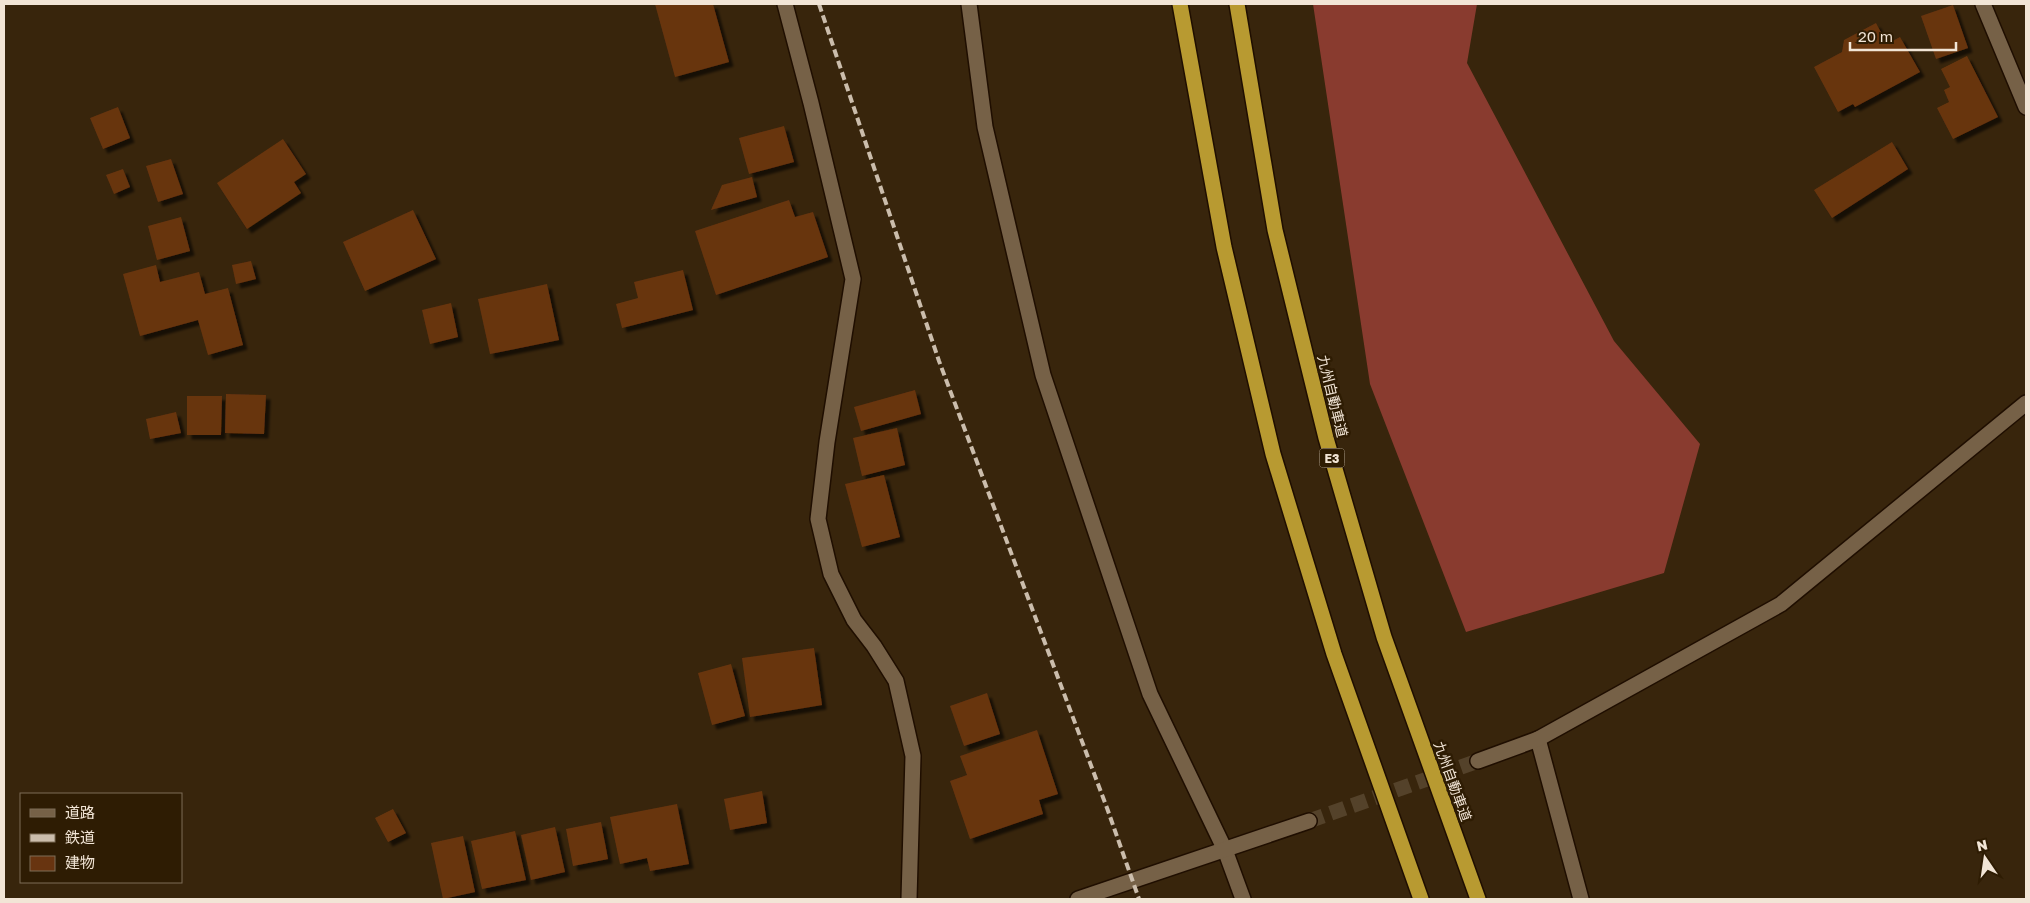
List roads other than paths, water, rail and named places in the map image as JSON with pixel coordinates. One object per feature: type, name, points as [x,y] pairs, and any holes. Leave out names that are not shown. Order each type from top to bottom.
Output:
[{"type":"highway","points":[[1180,4],[1224,247],[1273,454],[1334,654],[1421,899]]},
{"type":"highway","name":"九州自動車道","points":[[1237,4],[1275,230],[1326,438],[1384,637],[1478,899]]},
{"type":"street","points":[[785,4],[853,279],[827,442],[818,519],[830,574],[854,620],[874,646],[896,681],[913,756],[909,899]]},
{"type":"street","points":[[969,4],[985,127],[1043,375],[1150,694],[1224,850],[1243,899]]},
{"type":"street","points":[[1983,4],[2026,107]]},
{"type":"street","points":[[1478,760],[1538,739],[1781,604],[2026,403]]},
{"type":"street","points":[[1538,739],[1581,899]]},
{"type":"street","points":[[1078,899],[1309,821]]},
{"type":"tunnel","points":[[1309,821],[1478,761]]},
{"type":"railway","points":[[819,4],[939,361],[1107,808],[1139,899]]}]
